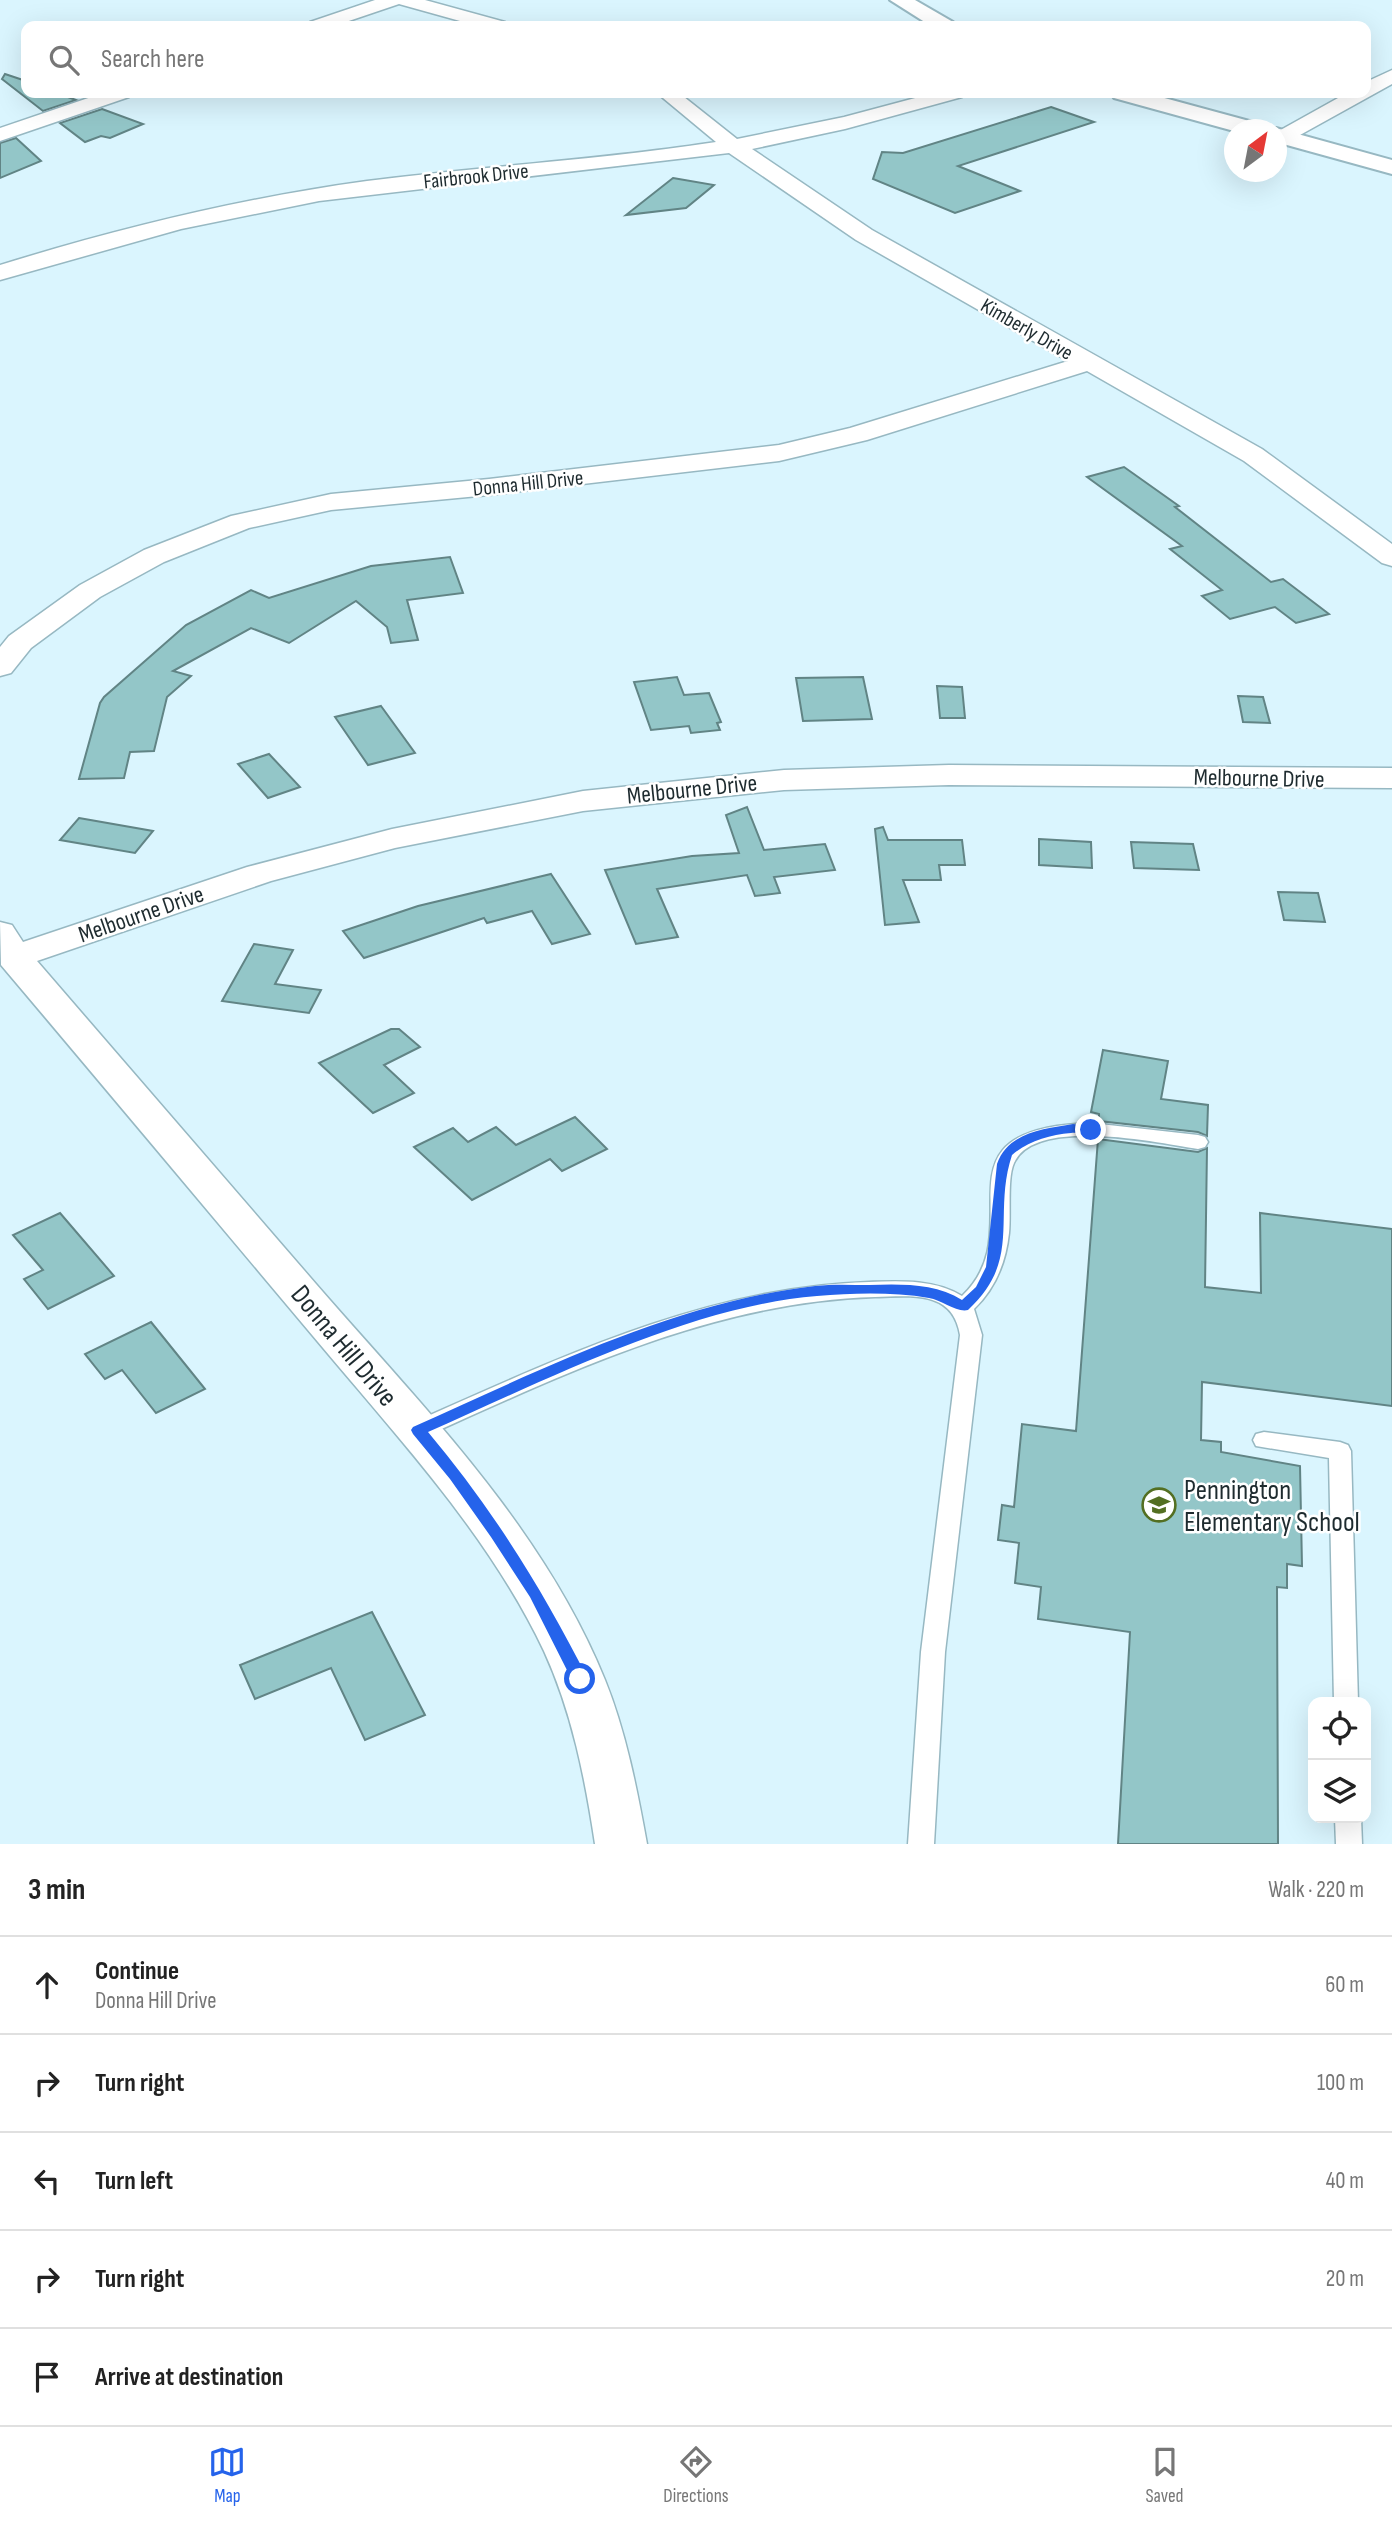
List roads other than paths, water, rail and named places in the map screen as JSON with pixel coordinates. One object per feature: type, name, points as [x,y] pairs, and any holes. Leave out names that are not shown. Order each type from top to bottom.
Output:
[{"type":"main road","points":[[900,0],[937,21]]},
{"type":"main road","points":[[1140,98],[1224,121]]},
{"type":"main road","points":[[1287,137],[1392,167]]},
{"type":"street","points":[[332,21],[393,0]]},
{"type":"street","points":[[405,0],[480,21]]},
{"type":"street","points":[[1371,88],[1392,76]]},
{"type":"street","points":[[0,135],[107,98]]},
{"type":"street","name":"Kimberly Drive","points":[[673,98],[733,146],[864,235],[1253,455],[1392,557]]},
{"type":"street","name":"Fairbrook Drive","points":[[0,273],[155,229],[300,198],[413,182],[614,162],[733,146],[855,121],[937,98]]},
{"type":"street","points":[[1287,131],[1352,98]]},
{"type":"street","name":"Donna Hill Drive","points":[[0,667],[20,642],[90,591],[155,556],[241,522],[331,502],[503,486],[779,453],[858,434],[1087,363]]},
{"type":"street","name":"Melbourne Drive","points":[[7,945],[391,839],[583,801],[784,780],[936,775],[1392,778]]},
{"type":"street","name":"Donna Hill Drive","points":[[7,945],[418,1430],[497,1533],[535,1593],[580,1679],[605,1762],[621,1844]]},
{"type":"lane","points":[[963,1307],[981,1290],[993,1267],[1003,1164],[1007,1153],[1017,1144],[1042,1133],[1073,1128],[1198,1142]]},
{"type":"lane","points":[[418,1430],[636,1337],[712,1311],[763,1299],[817,1291],[905,1289],[945,1296],[963,1307],[969,1320],[971,1335],[933,1652],[921,1844]]},
{"type":"lane","points":[[1264,1440],[1340,1451],[1346,1697]]},
{"type":"lane","points":[[1348,1823],[1349,1844]]},
{"type":"place","name":"Pennington Elementary School","points":[[1159,1505]]}]
